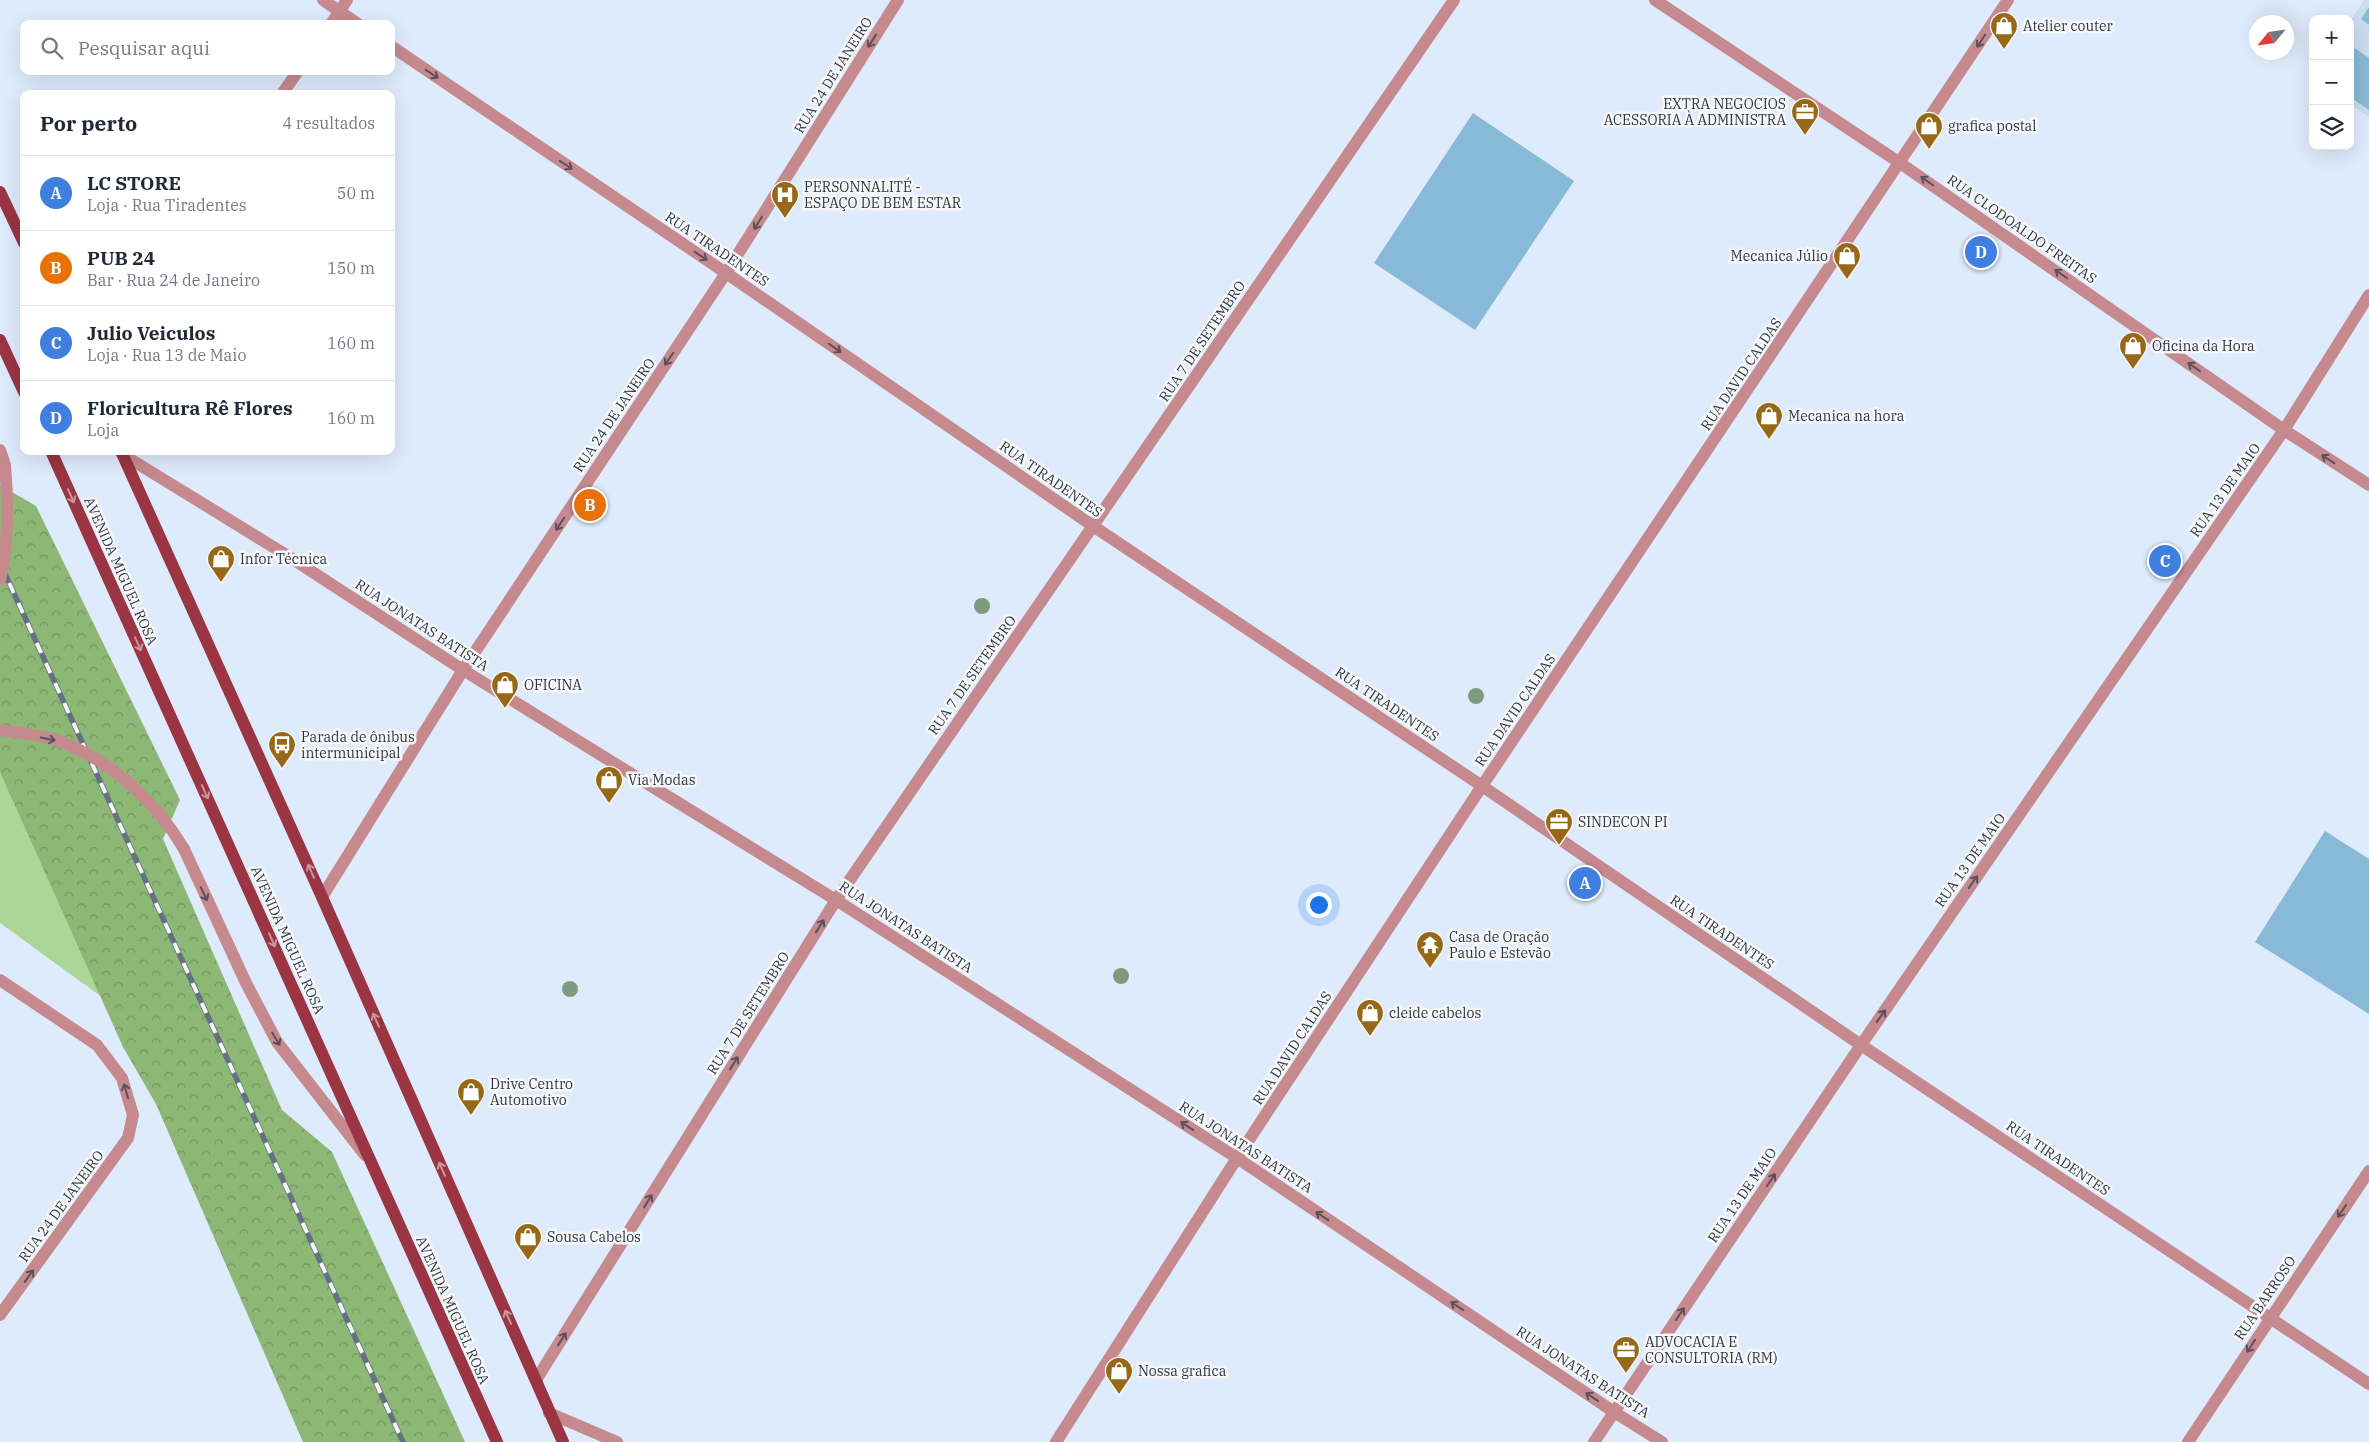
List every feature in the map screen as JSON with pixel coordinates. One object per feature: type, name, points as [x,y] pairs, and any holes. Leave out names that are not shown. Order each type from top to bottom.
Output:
[{"type":"main road","points":[[0,192],[20,234]]},
{"type":"main road","points":[[0,340],[20,383]]},
{"type":"main road","name":"AVENIDA MIGUEL ROSA","points":[[52,455],[497,1442]]},
{"type":"main road","points":[[123,455],[322,897],[563,1442]]},
{"type":"street","points":[[323,0],[352,20]]},
{"type":"street","points":[[333,20],[347,0]]},
{"type":"street","name":"RUA 24 DE JANEIRO","points":[[322,897],[463,670],[726,273],[898,0]]},
{"type":"street","name":"RUA 7 DE SETEMBRO","points":[[536,1380],[836,900],[1454,0]]},
{"type":"street","name":"RUA CLODOALDO FREITAS","points":[[1655,0],[1900,163],[2284,430],[2369,485]]},
{"type":"street","name":"RUA DAVID CALDAS","points":[[1056,1442],[1237,1158],[1482,786],[2008,0]]},
{"type":"street","name":"RUA TIRADENTES","points":[[395,49],[726,273],[1093,526],[1482,786],[1861,1045],[2271,1316],[2369,1384]]},
{"type":"street","points":[[285,90],[295,75]]},
{"type":"street","name":"RUA 13 DE MAIO","points":[[1594,1442],[1861,1045],[2284,430],[2369,295]]},
{"type":"street","points":[[0,450],[5,465],[8,495],[6,553],[0,580]]},
{"type":"street","name":"RUA JONATAS BATISTA","points":[[127,455],[288,556],[463,670],[836,900],[1237,1158],[1614,1412],[1662,1442]]},
{"type":"street","points":[[0,730],[60,742],[92,757],[148,801],[169,824],[184,849],[246,983],[277,1042],[369,1159]]},
{"type":"street","name":"RUA 24 DE JANEIRO","points":[[0,980],[97,1045],[122,1078],[132,1115],[128,1138],[0,1315]]},
{"type":"street","name":"RUA BARROSO","points":[[2188,1442],[2369,1171]]},
{"type":"street","points":[[549,1413],[618,1442]]},
{"type":"shaded area","points":[[2364,0],[2369,0],[2369,117],[2354,107],[2354,15]]},
{"type":"green space","points":[[0,485],[36,506],[180,800],[163,839],[282,1110],[332,1152],[465,1442],[303,1442],[156,1104],[123,1047],[0,772]]},
{"type":"green space","points":[[0,754],[106,1000],[0,923]]},
{"type":"building","points":[[2369,7],[2369,25],[2361,19]]},
{"type":"building","points":[[2354,48],[2369,58],[2369,110],[2354,100]]},
{"type":"building","points":[[1473,113],[1574,181],[1475,330],[1374,263]]},
{"type":"building","points":[[2325,831],[2369,859],[2369,1014],[2255,942]]},
{"type":"railway","points":[[0,563],[403,1442]]},
{"type":"place","name":"Atelier couter","points":[[2004,50]]},
{"type":"place","name":"EXTRA NEGOCIOS ACESSORIA À ADMINISTRA","points":[[1805,136]]},
{"type":"place","name":"grafica postal","points":[[1929,150]]},
{"type":"place","name":"PERSONNALITÉ - ESPAÇO DE BEM ESTAR","points":[[785,219]]},
{"type":"place","name":"Floricultura Rê Flores","points":[[1981,252]]},
{"type":"place","name":"Mecanica Júlio","points":[[1847,280]]},
{"type":"place","name":"Oficina da Hora","points":[[2133,370]]},
{"type":"place","name":"Mecanica na hora","points":[[1769,440]]},
{"type":"place","name":"PUB 24","points":[[590,505]]},
{"type":"place","name":"Julio Veiculos","points":[[2165,561]]},
{"type":"place","name":"Infor Técnica","points":[[221,583]]},
{"type":"place","name":"OFICINA","points":[[505,709]]},
{"type":"place","name":"Parada de ônibus intermunicipal","points":[[282,769]]},
{"type":"place","name":"Via Modas","points":[[609,804]]},
{"type":"place","name":"SINDECON PI","points":[[1559,846]]},
{"type":"place","name":"LC STORE","points":[[1585,883]]},
{"type":"place","name":"Casa de Oração Paulo e Estevão","points":[[1430,969]]},
{"type":"place","name":"cleide cabelos","points":[[1370,1037]]},
{"type":"place","name":"Drive Centro Automotivo","points":[[471,1116]]},
{"type":"place","name":"Sousa Cabelos","points":[[528,1261]]},
{"type":"place","name":"ADVOCACIA E CONSULTORIA (RM)","points":[[1626,1374]]},
{"type":"place","name":"Nossa grafica","points":[[1119,1395]]}]
